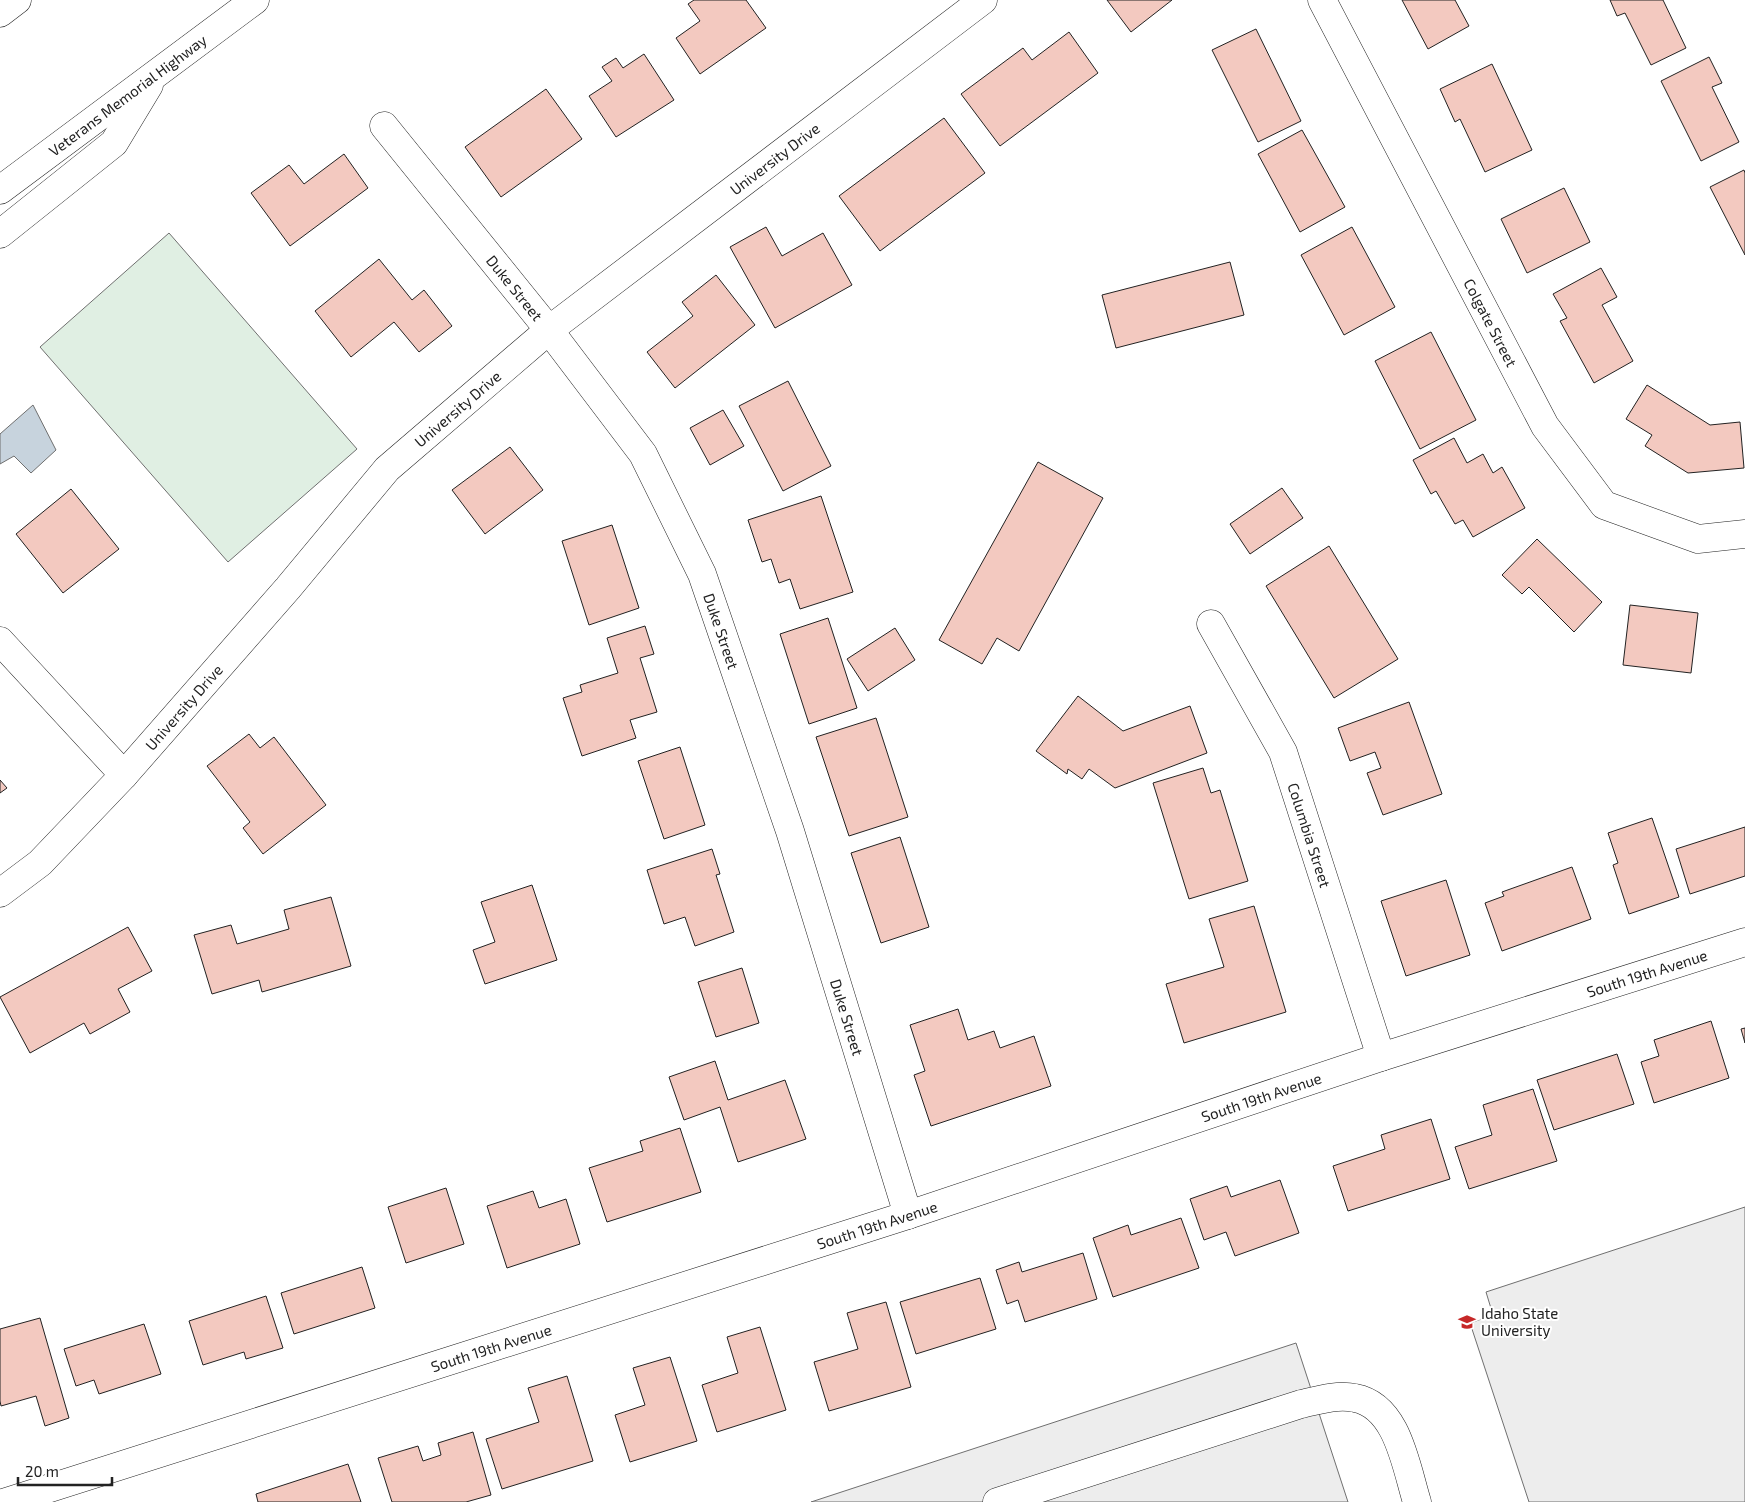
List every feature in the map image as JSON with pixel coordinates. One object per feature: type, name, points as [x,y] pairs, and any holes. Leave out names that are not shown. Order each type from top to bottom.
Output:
[{"type":"main road","points":[[0,13],[17,0]]},
{"type":"main road","name":"Veterans Memorial Highway","points":[[0,190],[255,0]]},
{"type":"main road","name":"University Drive","points":[[0,893],[40,863],[124,775],[288,588],[388,469],[548,330],[983,0]]},
{"type":"main road","name":"Colgate Street","points":[[1322,0],[1545,426],[1604,506],[1698,539],[1745,534]]},
{"type":"main road","points":[[0,234],[114,143],[156,73]]},
{"type":"main road","name":"Duke Street","points":[[384,126],[548,330],[643,454],[702,574],[790,831],[908,1215]]},
{"type":"main road","name":"Columbia Street","points":[[1211,624],[1283,752],[1381,1057]]},
{"type":"main road","points":[[0,641],[124,775]]},
{"type":"main road","name":"South 19th Avenue","points":[[6,1502],[908,1215],[1381,1057],[1745,942]]},
{"type":"main road","points":[[997,1502],[1301,1404],[1334,1397],[1356,1398],[1374,1406],[1393,1428],[1417,1502]]},
{"type":"green space","points":[[169,233],[357,449],[228,562],[40,347]]},
{"type":"shaded area","points":[[33,405],[56,450],[31,473],[14,456],[0,464],[0,434]]},
{"type":"shaded area","points":[[1745,1207],[1745,1502],[1529,1502],[1470,1323],[1493,1315],[1486,1292]]},
{"type":"shaded area","points":[[1296,1343],[1348,1502],[811,1502]]},
{"type":"building","points":[[694,0],[746,0],[766,28],[700,74],[676,38],[700,21],[688,4]]},
{"type":"building","points":[[1107,0],[1172,0],[1131,32]]},
{"type":"building","points":[[1402,0],[1455,0],[1469,26],[1428,49]]},
{"type":"building","points":[[1610,0],[1663,0],[1686,48],[1651,65],[1625,13],[1617,16]]},
{"type":"building","points":[[1256,29],[1301,121],[1258,142],[1212,50]]},
{"type":"building","points":[[1069,32],[1098,73],[1000,146],[961,94],[1023,48],[1032,60]]},
{"type":"building","points":[[644,54],[674,100],[616,137],[589,96],[612,81],[602,67],[616,58],[623,68]]},
{"type":"building","points":[[1709,57],[1722,83],[1712,87],[1739,142],[1701,161],[1661,81]]},
{"type":"building","points":[[1492,64],[1532,150],[1485,172],[1460,119],[1455,122],[1440,89]]},
{"type":"building","points":[[546,89],[582,139],[501,197],[465,147]]},
{"type":"building","points":[[944,118],[985,173],[880,251],[839,196]]},
{"type":"building","points":[[1302,130],[1345,207],[1300,232],[1258,154]]},
{"type":"building","points":[[344,154],[368,188],[290,246],[251,193],[289,165],[304,184]]},
{"type":"building","points":[[1744,170],[1745,173],[1745,255],[1710,187]]},
{"type":"building","points":[[1564,188],[1590,242],[1527,273],[1501,219]]},
{"type":"building","points":[[766,227],[782,256],[823,233],[852,285],[775,328],[730,247]]},
{"type":"building","points":[[1352,227],[1395,307],[1344,335],[1301,255]]},
{"type":"building","points":[[379,259],[412,300],[424,290],[452,326],[419,352],[394,322],[351,357],[315,311]]},
{"type":"building","points":[[1230,262],[1244,315],[1116,348],[1102,295]]},
{"type":"building","points":[[1601,268],[1617,297],[1602,305],[1633,361],[1594,383],[1560,321],[1567,318],[1553,294]]},
{"type":"building","points":[[716,275],[755,325],[675,388],[647,352],[693,316],[682,302]]},
{"type":"building","points":[[1431,332],[1476,420],[1420,449],[1375,361]]},
{"type":"building","points":[[788,381],[831,466],[783,491],[739,406]]},
{"type":"building","points":[[1647,385],[1710,425],[1740,422],[1744,468],[1688,473],[1645,446],[1652,435],[1626,419]]},
{"type":"building","points":[[723,410],[744,446],[710,465],[690,428]]},
{"type":"building","points":[[1454,438],[1467,463],[1483,454],[1493,473],[1502,467],[1525,508],[1473,537],[1463,520],[1455,524],[1436,491],[1431,494],[1413,460]]},
{"type":"building","points":[[510,447],[543,490],[485,534],[452,490]]},
{"type":"building","points":[[1038,462],[1103,498],[1019,651],[997,638],[982,664],[939,640]]},
{"type":"building","points":[[1282,488],[1303,518],[1250,554],[1230,524]]},
{"type":"building","points":[[71,489],[119,549],[63,593],[16,534]]},
{"type":"building","points":[[821,496],[853,592],[800,609],[790,579],[779,583],[771,559],[762,562],[748,520]]},
{"type":"building","points":[[612,525],[639,608],[589,625],[562,541]]},
{"type":"building","points":[[1537,539],[1602,602],[1574,632],[1529,587],[1522,594],[1502,575]]},
{"type":"building","points":[[1329,546],[1398,659],[1334,698],[1266,586]]},
{"type":"building","points":[[1630,605],[1698,613],[1691,673],[1623,665]]},
{"type":"building","points":[[828,618],[857,708],[809,724],[780,634]]},
{"type":"building","points":[[645,626],[654,654],[640,658],[657,712],[630,720],[636,738],[582,756],[563,698],[582,692],[580,685],[618,673],[607,638]]},
{"type":"building","points":[[895,628],[915,660],[868,691],[847,659]]},
{"type":"building","points":[[1078,696],[1123,731],[1190,706],[1207,753],[1115,788],[1089,769],[1082,779],[1068,769],[1067,774],[1036,751]]},
{"type":"building","points":[[1409,702],[1442,794],[1383,815],[1367,773],[1381,768],[1375,752],[1350,761],[1338,728]]},
{"type":"building","points":[[876,718],[908,817],[849,836],[816,737]]},
{"type":"building","points":[[249,734],[260,748],[274,737],[326,805],[263,854],[243,828],[250,822],[207,766]]},
{"type":"building","points":[[680,747],[705,825],[664,839],[638,761]]},
{"type":"building","points":[[1203,768],[1211,793],[1220,790],[1248,881],[1189,899],[1153,783]]},
{"type":"building","points":[[0,780],[7,788],[0,793]]},
{"type":"building","points":[[1652,818],[1679,897],[1629,914],[1613,865],[1618,863],[1608,833]]},
{"type":"building","points":[[1745,827],[1745,876],[1690,894],[1676,849]]},
{"type":"building","points":[[900,837],[929,927],[881,943],[851,853]]},
{"type":"building","points":[[712,849],[720,874],[716,875],[734,932],[695,946],[685,917],[664,924],[647,870]]},
{"type":"building","points":[[1572,867],[1591,919],[1502,951],[1485,903],[1504,896],[1502,892]]},
{"type":"building","points":[[1446,880],[1470,955],[1406,976],[1381,901]]},
{"type":"building","points":[[532,885],[557,960],[485,984],[473,950],[495,942],[481,902]]},
{"type":"building","points":[[331,897],[351,966],[262,992],[259,980],[212,994],[194,935],[231,925],[237,944],[289,929],[284,910]]},
{"type":"building","points":[[1254,906],[1286,1012],[1184,1043],[1166,984],[1224,967],[1209,919]]},
{"type":"building","points":[[128,927],[152,971],[118,989],[130,1012],[90,1034],[84,1023],[30,1053],[0,997]]},
{"type":"building","points":[[742,968],[759,1023],[716,1037],[698,982]]},
{"type":"building","points":[[958,1009],[968,1040],[994,1031],[1000,1048],[1034,1036],[1051,1086],[931,1126],[914,1075],[925,1071],[910,1025]]},
{"type":"building","points":[[1711,1021],[1729,1078],[1654,1103],[1641,1062],[1659,1056],[1654,1040]]},
{"type":"building","points":[[1745,1028],[1745,1043],[1741,1029]]},
{"type":"building","points":[[1617,1054],[1634,1104],[1554,1130],[1537,1080]]},
{"type":"building","points":[[715,1061],[728,1100],[785,1080],[806,1139],[738,1162],[720,1107],[684,1120],[669,1077]]},
{"type":"building","points":[[1533,1089],[1557,1161],[1469,1189],[1455,1147],[1492,1135],[1483,1105]]},
{"type":"building","points":[[1431,1119],[1450,1179],[1348,1211],[1333,1166],[1385,1149],[1381,1135]]},
{"type":"building","points":[[680,1128],[701,1192],[607,1222],[589,1168],[643,1151],[640,1141]]},
{"type":"building","points":[[1280,1180],[1299,1233],[1235,1256],[1226,1232],[1204,1240],[1190,1199],[1227,1186],[1231,1197]]},
{"type":"building","points":[[446,1188],[464,1244],[406,1263],[388,1207]]},
{"type":"building","points":[[533,1191],[539,1208],[566,1199],[580,1244],[507,1268],[487,1206]]},
{"type":"building","points":[[1181,1218],[1199,1268],[1113,1297],[1093,1238],[1128,1225],[1131,1235]]},
{"type":"building","points":[[1083,1253],[1097,1299],[1025,1322],[1018,1300],[1007,1304],[996,1270],[1019,1262],[1022,1272]]},
{"type":"building","points":[[362,1267],[375,1308],[294,1334],[281,1293]]},
{"type":"building","points":[[980,1278],[996,1329],[916,1354],[900,1302]]},
{"type":"building","points":[[266,1296],[283,1348],[246,1359],[244,1352],[203,1365],[189,1321]]},
{"type":"building","points":[[886,1302],[911,1387],[829,1411],[814,1362],[858,1349],[847,1313]]},
{"type":"building","points":[[40,1318],[69,1418],[45,1426],[36,1396],[1,1406],[0,1401],[0,1329]]},
{"type":"building","points":[[144,1324],[161,1374],[99,1394],[94,1380],[76,1386],[64,1349]]},
{"type":"building","points":[[760,1327],[786,1410],[717,1432],[702,1385],[738,1373],[727,1337]]},
{"type":"building","points":[[670,1357],[697,1441],[630,1462],[615,1415],[645,1405],[633,1368]]},
{"type":"building","points":[[567,1376],[593,1461],[502,1489],[486,1439],[539,1422],[528,1388]]},
{"type":"building","points":[[473,1432],[491,1495],[466,1502],[392,1502],[378,1458],[418,1446],[423,1461],[441,1455],[438,1443]]},
{"type":"building","points":[[348,1464],[361,1502],[258,1502],[256,1494]]},
{"type":"place","name":"Idaho State University","points":[[1467,1322]]}]
